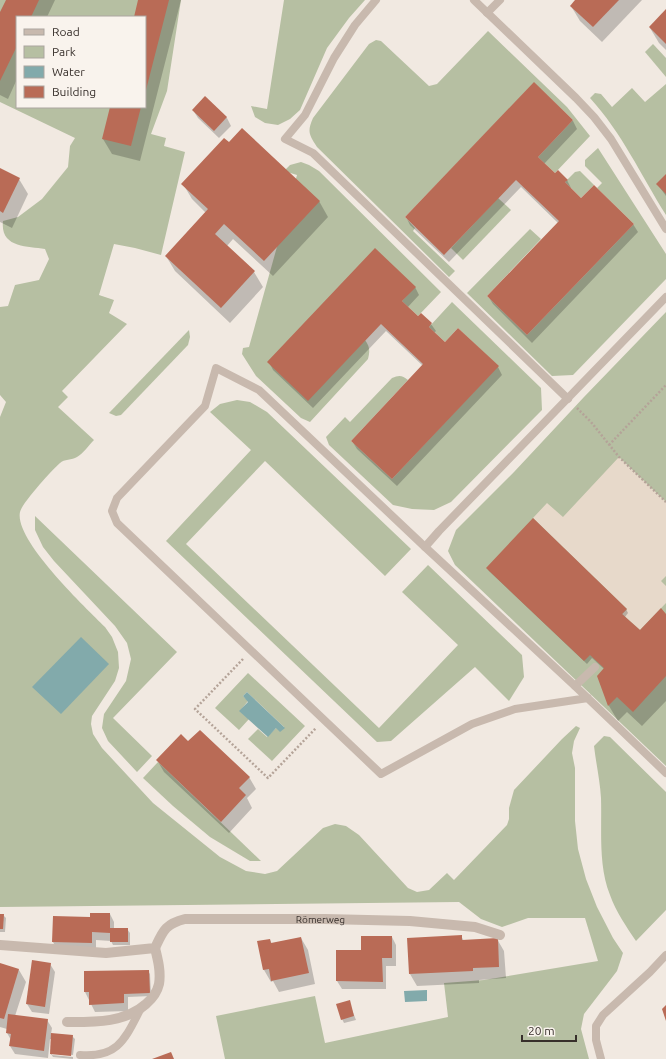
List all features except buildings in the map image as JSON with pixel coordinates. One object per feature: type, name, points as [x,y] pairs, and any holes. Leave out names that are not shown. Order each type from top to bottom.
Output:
[{"type":"street","name":"Römerweg","points":[[155,948],[164,929],[173,922],[185,919],[317,919],[410,922],[475,927],[500,935]]},
{"type":"street","points":[[0,945],[106,952],[155,948],[160,972],[159,985],[155,997],[140,1010],[118,1019],[91,1022],[67,1022]]},
{"type":"lane","points":[[376,0],[355,25],[334,58],[305,115],[285,139],[313,153],[568,399]]},
{"type":"lane","points":[[474,0],[594,117],[611,139],[666,229]]},
{"type":"lane","points":[[488,13],[500,0]]},
{"type":"lane","points":[[425,547],[666,296]]},
{"type":"lane","points":[[588,698],[515,709],[472,724],[381,774],[117,523],[112,511],[117,498],[205,406],[216,368],[259,390],[588,698],[666,774]]},
{"type":"lane","points":[[575,686],[595,667]]},
{"type":"lane","points":[[602,1059],[596,1040],[596,1026],[603,1015],[666,955]]},
{"type":"lane","points":[[80,1055],[93,1056],[106,1053],[119,1045],[129,1032],[140,1010]]},
{"type":"path","points":[[609,445],[665,387]]},
{"type":"path","points":[[568,399],[591,422],[619,457],[666,502]]},
{"type":"path","points":[[250,651],[195,709],[268,778],[324,720]]},
{"type":"green space","points":[[0,0],[181,0],[167,91],[151,134],[166,138],[164,146],[185,152],[161,255],[114,244],[99,295],[114,300],[109,313],[127,324],[62,391],[68,397],[58,407],[94,440],[79,456],[66,460],[56,467],[31,494],[20,512],[21,524],[28,539],[39,555],[68,589],[105,627],[112,637],[118,652],[119,668],[115,681],[92,716],[91,724],[93,734],[102,748],[153,803],[220,857],[246,871],[265,874],[277,871],[323,828],[335,824],[346,826],[359,835],[408,888],[417,892],[429,890],[447,873],[454,880],[507,825],[509,819],[509,808],[514,790],[562,739],[576,726],[580,728],[574,741],[572,753],[575,768],[575,821],[578,849],[586,879],[597,907],[613,938],[623,953],[617,971],[584,1014],[581,1029],[589,1059],[225,1059],[216,1016],[315,996],[325,1043],[448,1017],[444,983],[484,980],[598,961],[585,918],[528,918],[502,927],[481,919],[459,902],[0,907],[0,417],[6,402],[0,395],[0,307],[8,306],[15,285],[39,280],[49,259],[45,249],[23,246],[10,241],[3,230],[3,221],[18,217],[42,199],[68,167],[70,146],[75,138],[0,102]]},
{"type":"green space","points":[[284,0],[365,0],[349,18],[327,48],[300,110],[290,119],[278,125],[265,123],[255,117],[251,106],[267,109]]},
{"type":"green space","points":[[488,31],[567,107],[590,136],[555,173],[538,157],[573,120],[534,83],[405,217],[415,228],[413,231],[455,271],[449,277],[317,147],[311,136],[310,127],[313,118],[369,44],[376,40],[381,41],[429,86],[437,84]]},
{"type":"green space","points":[[653,44],[666,58],[666,77],[645,52]]},
{"type":"green space","points":[[666,84],[666,215],[622,140],[590,98],[595,93],[601,94],[612,107],[632,88],[645,102]]},
{"type":"green space","points":[[598,148],[666,254],[666,279],[573,375],[552,376],[467,293],[530,229],[541,239],[487,296],[527,335],[634,224],[597,188],[602,183],[585,166],[585,160]]},
{"type":"green space","points":[[301,162],[319,171],[441,292],[418,316],[402,301],[415,287],[375,249],[268,362],[308,400],[365,340],[369,349],[368,359],[310,422],[301,418],[256,376],[242,354],[243,348],[249,347],[297,175],[284,171],[290,165]]},
{"type":"green space","points":[[580,171],[594,185],[581,198],[565,182],[575,172]]},
{"type":"green space","points":[[498,198],[511,210],[463,260],[451,248]]},
{"type":"green space","points":[[452,302],[541,388],[542,410],[451,502],[434,510],[412,509],[393,505],[329,445],[326,437],[345,417],[350,422],[392,378],[402,376],[406,378],[408,380],[351,441],[392,479],[498,366],[458,328],[445,342],[429,327]]},
{"type":"green space","points":[[666,312],[666,766],[455,565],[448,551],[456,530],[514,472]]},
{"type":"green space","points":[[189,330],[190,337],[188,345],[121,415],[116,416],[109,413]]},
{"type":"green space","points":[[237,400],[250,402],[267,412],[411,549],[385,576],[265,461],[186,544],[379,728],[458,645],[402,592],[428,565],[522,655],[524,677],[509,701],[475,667],[391,741],[377,742],[166,541],[251,450],[210,412],[220,404]]},
{"type":"green space","points":[[35,516],[177,652],[113,718],[152,756],[137,772],[108,741],[102,728],[104,714],[126,681],[131,659],[127,643],[115,626],[54,561],[43,547],[35,530]]},
{"type":"green space","points":[[248,673],[305,726],[272,761],[248,739],[258,729],[267,737],[276,728],[284,727],[247,692],[243,696],[248,701],[240,711],[249,719],[239,730],[215,708]]},
{"type":"green space","points":[[604,736],[610,737],[666,792],[666,910],[636,941],[615,907],[606,884],[602,860],[601,798],[594,746]]},
{"type":"green space","points":[[158,762],[261,861],[250,861],[210,837],[143,778]]},
{"type":"shaded area","points":[[619,457],[666,502],[666,576],[661,581],[666,586],[666,603],[640,630],[622,614],[627,609],[533,518],[547,503],[563,517]]},
{"type":"water","points":[[81,637],[109,664],[61,714],[32,687]]},
{"type":"water","points":[[247,692],[285,728],[280,732],[276,728],[268,737],[239,711],[248,702],[243,696]]},
{"type":"water","points":[[427,990],[427,1001],[405,1002],[404,991]]}]
